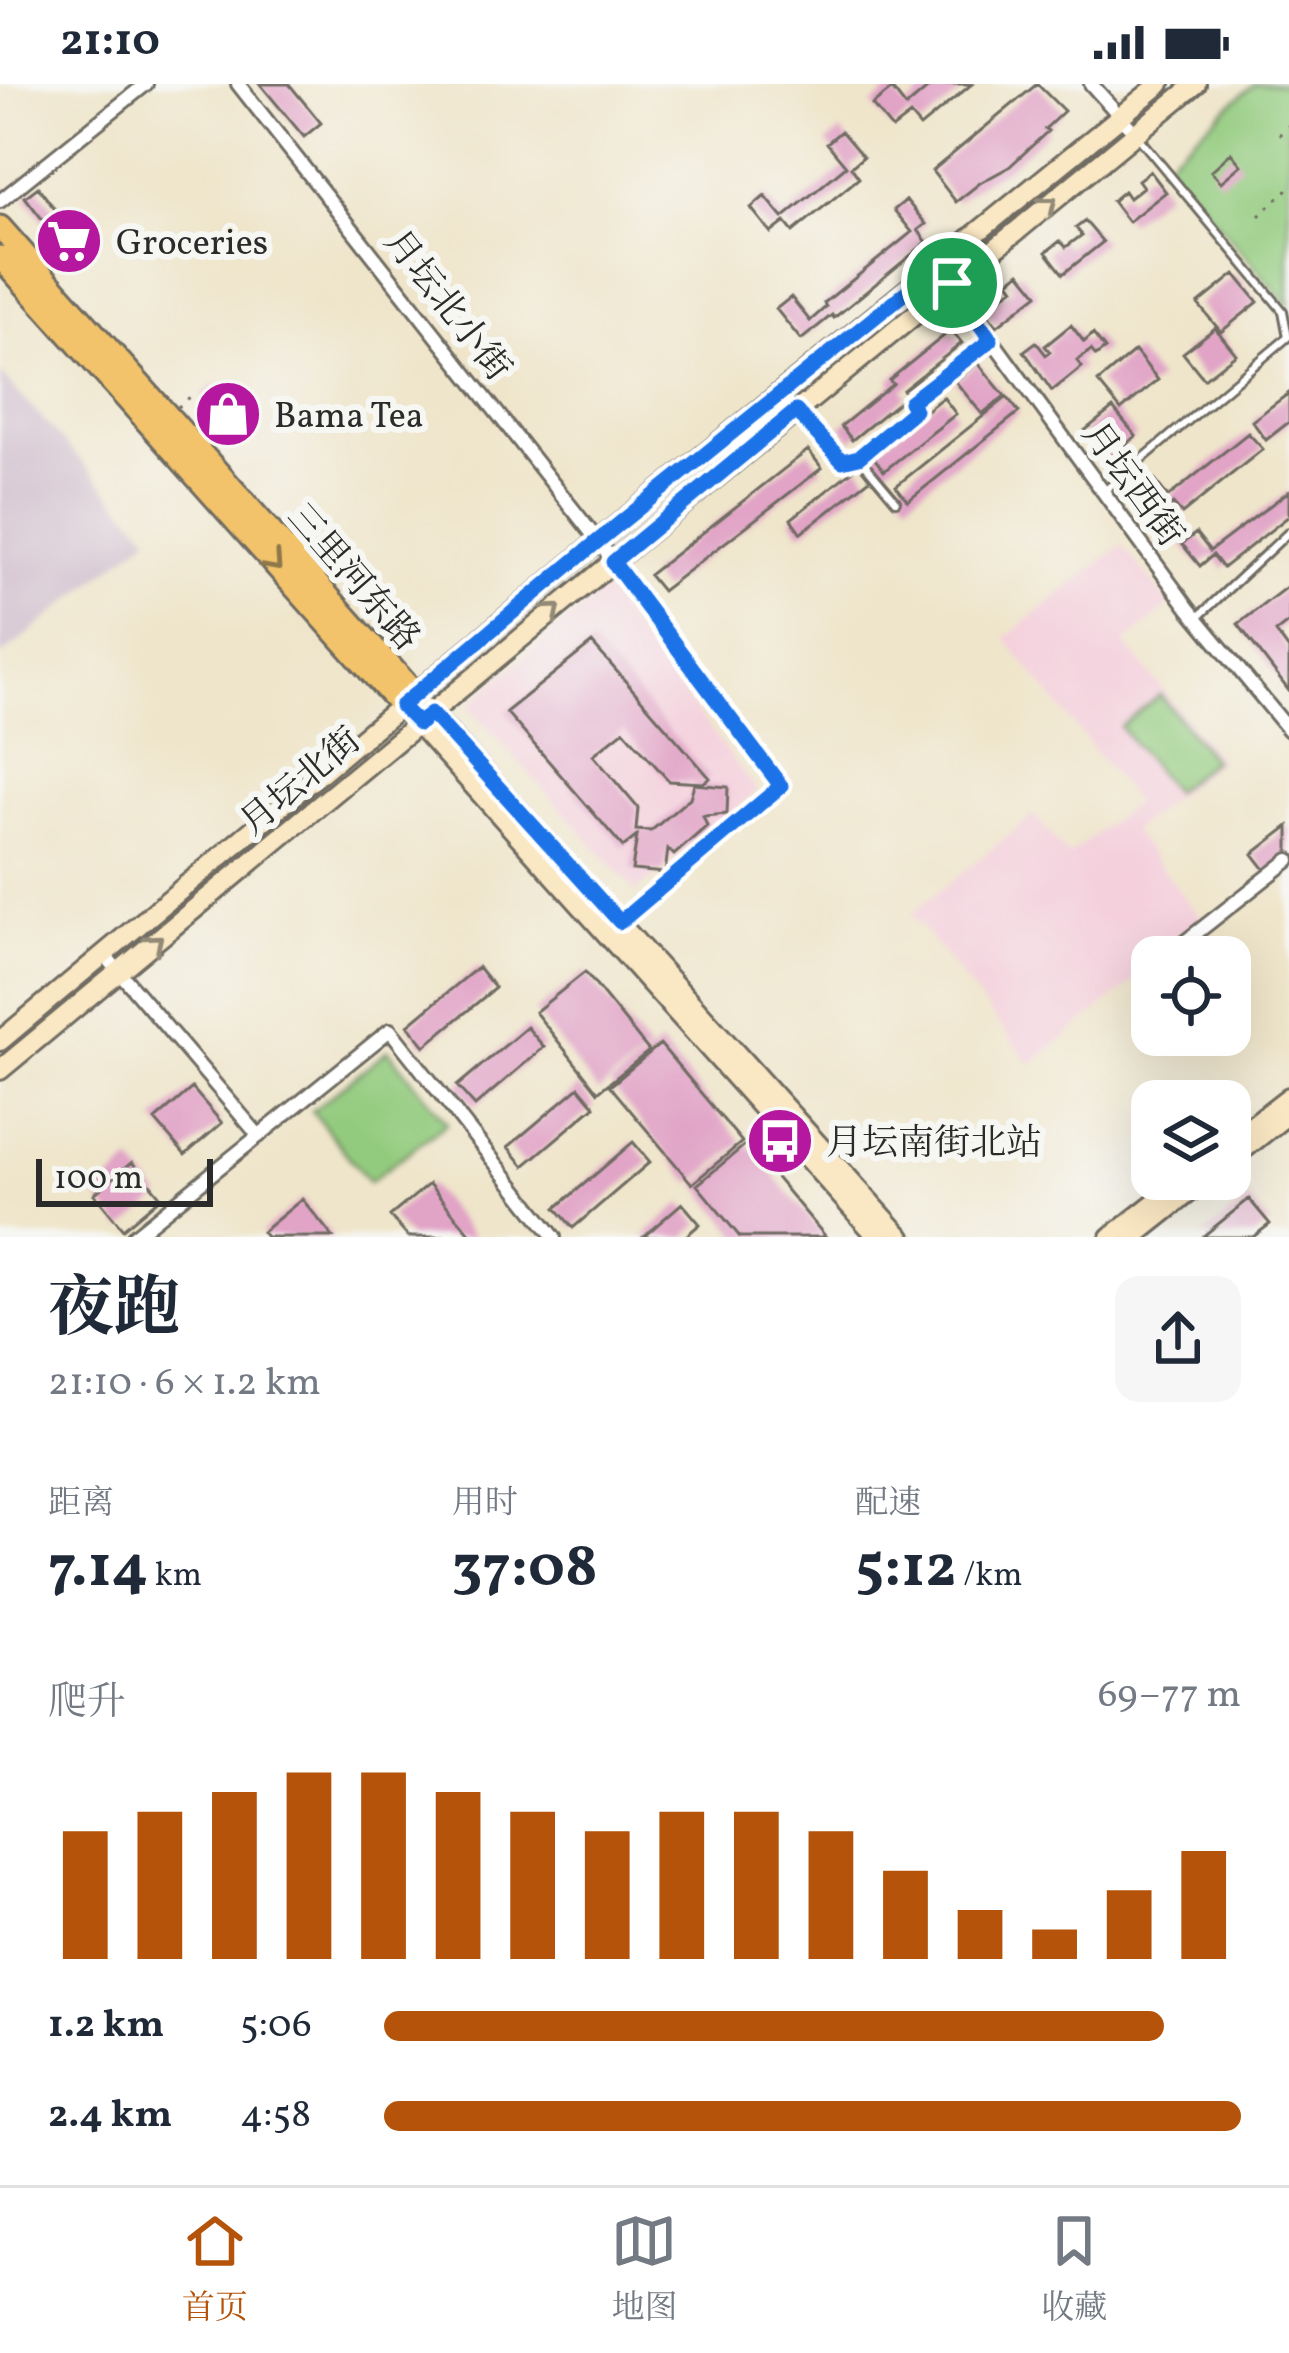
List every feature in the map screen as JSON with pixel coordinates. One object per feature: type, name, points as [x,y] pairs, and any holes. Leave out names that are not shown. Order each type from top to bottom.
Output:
[{"type":"main road","name":"月坛北街","points":[[0,1041],[598,541],[1160,84]]},
{"type":"main road","name":"月坛北街","points":[[0,1070],[1196,84]]},
{"type":"main road","name":"三里河东路","points":[[0,227],[878,1237]]},
{"type":"main road","name":"三里河东路","points":[[0,257],[409,700]]},
{"type":"main road","name":"三里河东路","points":[[425,719],[620,922],[901,1237]]},
{"type":"main road","points":[[1251,1127],[1289,1097]]},
{"type":"main road","points":[[1251,1143],[1289,1113]]},
{"type":"main road","points":[[1111,1237],[1158,1200]]},
{"type":"main road","points":[[1139,1235],[1181,1200]]},
{"type":"street","points":[[0,201],[146,84]]},
{"type":"street","name":"月坛北小街","points":[[238,84],[598,541],[781,786],[620,922]]},
{"type":"street","points":[[1091,84],[1136,134]]},
{"type":"street","name":"月坛西街","points":[[938,266],[1197,618],[1289,730]]},
{"type":"street","points":[[1192,936],[1289,860]]},
{"type":"street","points":[[104,954],[259,1136]]},
{"type":"street","points":[[133,1237],[390,1030],[554,1237]]},
{"type":"lane","points":[[1103,492],[1288,338],[1283,311],[1136,134]]},
{"type":"lane","points":[[796,411],[842,461],[859,457],[915,410],[910,402],[991,340]]},
{"type":"lane","points":[[859,457],[896,501]]},
{"type":"lane","points":[[1197,618],[1289,532]]},
{"type":"path","points":[[1279,135],[1289,125]]},
{"type":"path","points":[[1258,216],[1289,188]]},
{"type":"shaded area","points":[[0,373],[150,536],[0,657]]},
{"type":"shaded area","points":[[1122,545],[1170,605],[1125,643],[1219,760],[1132,831],[1206,924],[1191,936],[1131,936],[1131,984],[1031,1064],[911,914],[1034,815],[1068,856],[1135,802],[1005,638]]},
{"type":"shaded area","points":[[603,590],[757,791],[636,892],[468,705]]},
{"type":"green space","points":[[1254,84],[1289,84],[1289,306],[1165,162]]},
{"type":"green space","points":[[1160,695],[1213,760],[1173,792],[1120,727]]},
{"type":"green space","points":[[388,1050],[447,1123],[369,1182],[312,1111]]},
{"type":"building","points":[[260,84],[289,84],[321,123],[304,137]]},
{"type":"building","points":[[933,84],[972,84],[920,127],[910,115],[892,129],[872,105],[892,89],[906,107]]},
{"type":"building","points":[[1037,84],[1064,111],[1009,167],[956,202],[932,171]]},
{"type":"building","points":[[841,131],[863,157],[851,167],[859,178],[793,232],[785,222],[771,233],[751,208],[765,196],[783,218],[846,166],[827,143]]},
{"type":"building","points":[[1231,153],[1241,165],[1221,182],[1211,171]]},
{"type":"building","points":[[1150,171],[1166,192],[1128,222],[1112,201],[1124,191],[1129,198],[1143,187],[1138,180]]},
{"type":"building","points":[[38,187],[85,249],[73,259],[25,197]]},
{"type":"building","points":[[906,200],[926,224],[918,230],[927,242],[801,340],[776,309],[791,297],[810,321],[826,307],[824,303],[912,232],[894,210]]},
{"type":"building","points":[[1085,221],[1103,242],[1063,274],[1046,252],[1060,241],[1066,247],[1082,235],[1076,228]]},
{"type":"building","points":[[1020,272],[1038,294],[997,326],[980,304],[995,292],[999,299],[1014,288],[1009,281]]},
{"type":"building","points":[[1235,274],[1258,302],[1221,332],[1198,304]]},
{"type":"building","points":[[1071,325],[1084,342],[1093,334],[1105,349],[1096,356],[1091,350],[1077,361],[1082,367],[1052,391],[1024,351],[1036,342],[1046,355],[1050,352],[1045,346]]},
{"type":"building","points":[[1215,328],[1236,354],[1204,379],[1183,353]]},
{"type":"building","points":[[951,330],[962,343],[903,390],[907,395],[852,440],[841,426]]},
{"type":"building","points":[[1135,351],[1158,380],[1121,410],[1098,382]]},
{"type":"building","points":[[978,363],[1005,396],[982,414],[955,381]]},
{"type":"building","name":"Bama Tea","points":[[217,384],[255,433],[240,444],[202,395]]},
{"type":"building","points":[[1289,393],[1289,422],[1266,440],[1252,421]]},
{"type":"building","points":[[943,397],[956,414],[884,471],[871,454]]},
{"type":"building","points":[[1007,397],[1019,412],[908,501],[896,486]]},
{"type":"building","points":[[1113,408],[1136,436],[1106,461],[1083,432]]},
{"type":"building","points":[[1248,433],[1263,449],[1182,514],[1173,504],[1157,517],[1137,493],[1154,479],[1168,497]]},
{"type":"building","points":[[808,450],[822,468],[662,591],[649,575]]},
{"type":"building","points":[[859,465],[870,479],[801,533],[791,519]]},
{"type":"building","points":[[1289,491],[1289,516],[1223,568],[1213,555],[1200,566],[1182,544],[1196,533],[1210,551]]},
{"type":"building","points":[[1289,585],[1289,622],[1276,632],[1289,650],[1289,691],[1238,624]]},
{"type":"building","points":[[592,643],[710,778],[703,783],[669,781],[624,730],[593,755],[638,808],[636,830],[651,831],[690,798],[694,784],[728,787],[727,814],[703,816],[707,826],[674,855],[668,849],[665,873],[632,870],[637,836],[623,847],[506,712]]},
{"type":"building","points":[[1289,826],[1289,861],[1270,876],[1253,854]]},
{"type":"building","points":[[478,967],[495,988],[425,1046],[408,1025]]},
{"type":"building","points":[[585,972],[649,1051],[598,1092],[535,1012]]},
{"type":"building","points":[[527,1027],[544,1047],[475,1106],[457,1086]]},
{"type":"building","points":[[660,1044],[742,1142],[692,1184],[610,1086]]},
{"type":"building","points":[[579,1087],[595,1106],[524,1166],[508,1147]]},
{"type":"building","points":[[192,1088],[222,1123],[185,1155],[155,1120]]},
{"type":"building","points":[[633,1142],[650,1162],[573,1228],[556,1208]]},
{"type":"building","points":[[747,1143],[826,1237],[740,1237],[697,1185]]},
{"type":"building","points":[[132,1162],[161,1197],[123,1229],[94,1194]]},
{"type":"building","points":[[429,1184],[473,1237],[408,1237],[390,1216]]},
{"type":"building","points":[[302,1199],[333,1237],[266,1237],[262,1232]]},
{"type":"building","points":[[1248,1200],[1270,1224],[1253,1237],[1202,1237]]},
{"type":"building","points":[[682,1203],[700,1224],[685,1237],[643,1237]]},
{"type":"place","name":"Groceries","points":[[69,241]]},
{"type":"place","name":"Bama Tea","points":[[228,414]]},
{"type":"place","name":"月坛南街北站","points":[[780,1141]]},
{"type":"route","points":[[938,266],[952,283],[991,340],[910,402],[915,410],[859,457],[842,461],[796,411],[613,562],[781,786],[620,922],[431,713],[419,724],[401,706],[938,266]]}]
